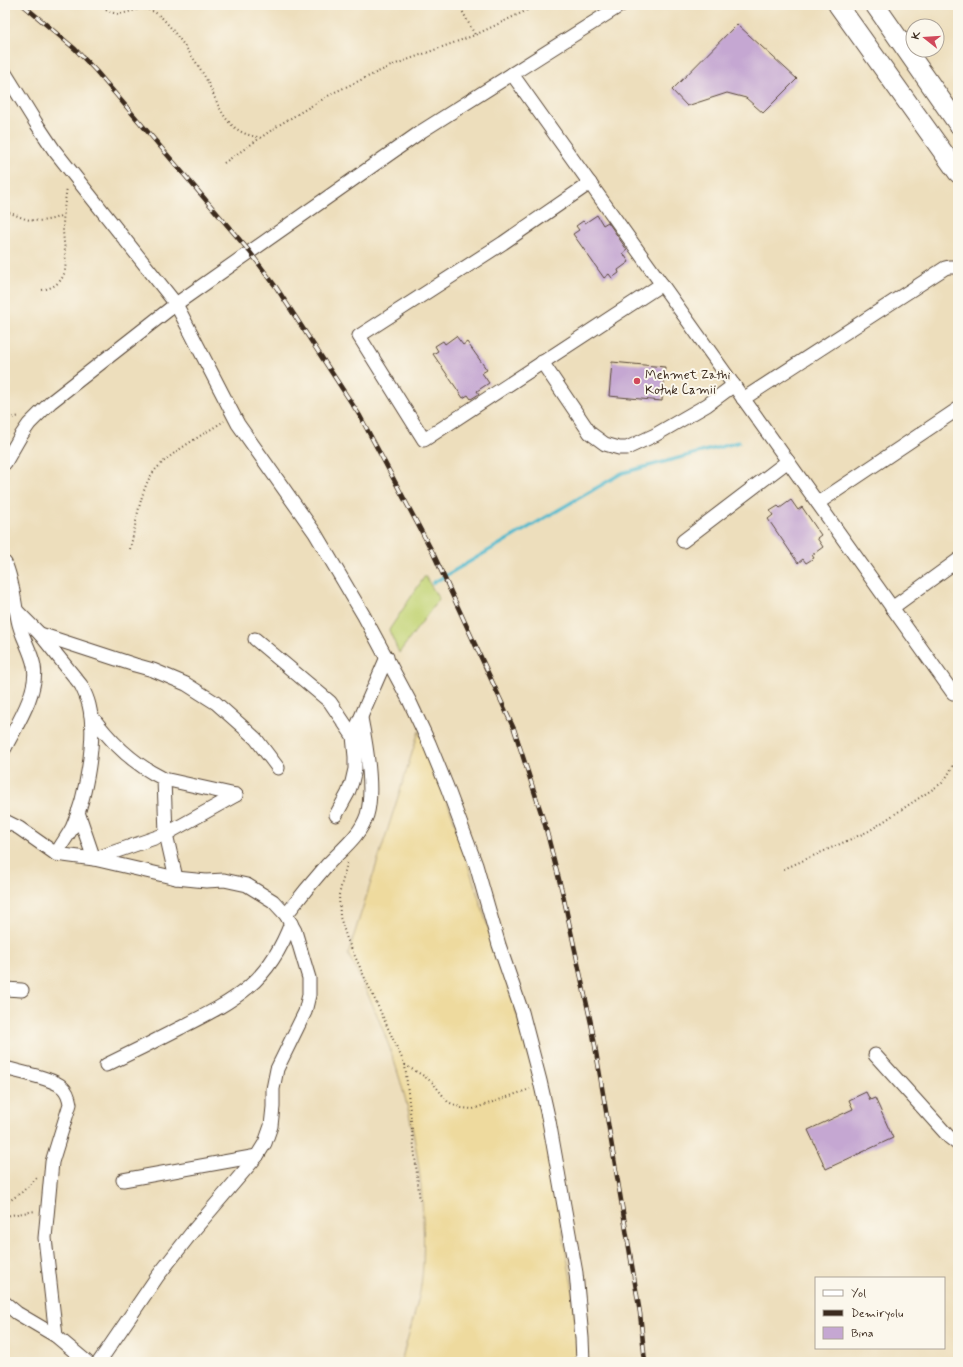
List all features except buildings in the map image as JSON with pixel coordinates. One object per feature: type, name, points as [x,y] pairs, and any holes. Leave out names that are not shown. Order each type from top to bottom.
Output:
[{"type":"highway","points":[[838,5],[958,173]]},
{"type":"highway","points":[[876,5],[958,124]]},
{"type":"street","points":[[5,464],[11,450],[29,424],[50,402],[176,304],[422,131],[621,5]]},
{"type":"street","points":[[5,73],[36,123],[71,173],[176,304],[238,424],[316,533],[360,609],[387,658],[429,743],[462,826],[478,872],[499,945],[532,1047],[549,1121],[574,1260],[580,1305],[583,1362]]},
{"type":"street","points":[[512,74],[953,693]]},
{"type":"street","points":[[590,183],[503,243],[359,336],[424,440],[662,284]]},
{"type":"street","points":[[743,398],[945,268],[954,266],[958,268]]},
{"type":"street","points":[[542,362],[590,433],[605,444],[619,448],[627,448],[655,435],[708,405],[734,385]]},
{"type":"street","points":[[818,503],[958,409]]},
{"type":"street","points":[[683,541],[788,461]]},
{"type":"street","points":[[892,608],[958,560]]},
{"type":"street","points":[[5,563],[9,572],[15,609],[22,636],[32,657],[35,674],[32,692],[5,748]]},
{"type":"street","points":[[15,609],[40,634],[81,685],[86,694],[91,715],[88,774],[82,800],[72,827],[56,854]]},
{"type":"street","points":[[40,634],[153,670],[186,684],[216,703],[239,722],[260,744],[278,768]]},
{"type":"street","points":[[255,639],[330,702],[352,736],[355,769],[348,793],[336,815]]},
{"type":"street","points":[[352,736],[387,658]]},
{"type":"street","points":[[91,715],[108,738],[140,766],[164,779],[236,795],[166,834],[94,859]]},
{"type":"street","points":[[106,1065],[212,1012],[241,994],[258,978],[272,961],[286,936],[289,919],[314,880],[355,837],[364,823],[369,802],[367,756],[361,718]]},
{"type":"street","points":[[164,779],[166,834],[176,878]]},
{"type":"street","points":[[78,812],[94,859]]},
{"type":"street","points":[[5,821],[19,828],[56,854],[94,859],[176,878],[206,881],[224,880],[247,885],[273,900],[289,919],[309,978],[309,995],[305,1012],[277,1069],[273,1089],[271,1126],[266,1143],[257,1156],[161,1272],[135,1307],[99,1362]]},
{"type":"street","points":[[5,989],[22,990]]},
{"type":"street","points":[[875,1055],[949,1137],[958,1144]]},
{"type":"street","points":[[5,1068],[61,1085],[67,1092],[70,1104],[52,1162],[45,1238],[56,1336]]},
{"type":"street","points":[[123,1180],[257,1156]]},
{"type":"street","points":[[5,1303],[17,1313],[56,1336],[87,1362]]},
{"type":"path","points":[[459,5],[475,35]]},
{"type":"path","points":[[224,162],[307,108],[364,78],[393,65],[475,35],[538,5]]},
{"type":"path","points":[[106,9],[109,12],[118,15],[142,9],[152,11],[157,14],[173,31],[196,62],[225,117],[236,129],[259,138]]},
{"type":"path","points":[[42,290],[53,287],[57,284],[65,270],[63,215],[71,173]]},
{"type":"path","points":[[5,212],[30,220],[39,221],[48,220],[63,215]]},
{"type":"path","points":[[130,549],[144,489],[153,472],[167,459],[234,415]]},
{"type":"path","points":[[784,869],[870,831],[942,783],[954,766],[958,756]]},
{"type":"path","points":[[954,766],[958,768]]},
{"type":"path","points":[[355,837],[341,885],[339,905],[340,917],[347,939],[405,1065],[420,1202]]},
{"type":"path","points":[[405,1065],[433,1083],[448,1102],[462,1108],[473,1109],[530,1089]]},
{"type":"path","points":[[5,1204],[22,1192],[52,1162]]},
{"type":"path","points":[[5,1216],[48,1209]]},
{"type":"green space","points":[[425,576],[439,599],[399,653],[389,630]]},
{"type":"sand","points":[[419,731],[452,814],[501,968],[512,997],[538,1088],[573,1291],[578,1362],[401,1362],[420,1292],[424,1237],[421,1184],[410,1116],[401,1083],[378,1017],[348,954]]},
{"type":"waterway","points":[[433,583],[622,473],[739,442]]},
{"type":"railway","points":[[23,5],[75,49],[96,71],[250,252],[276,287],[360,416],[433,553],[514,729],[545,825],[563,895],[592,1028],[640,1313],[645,1362]]},
{"type":"place","name":"Mehmet Zathi Kotuk Camii","points":[[637,381]]}]
